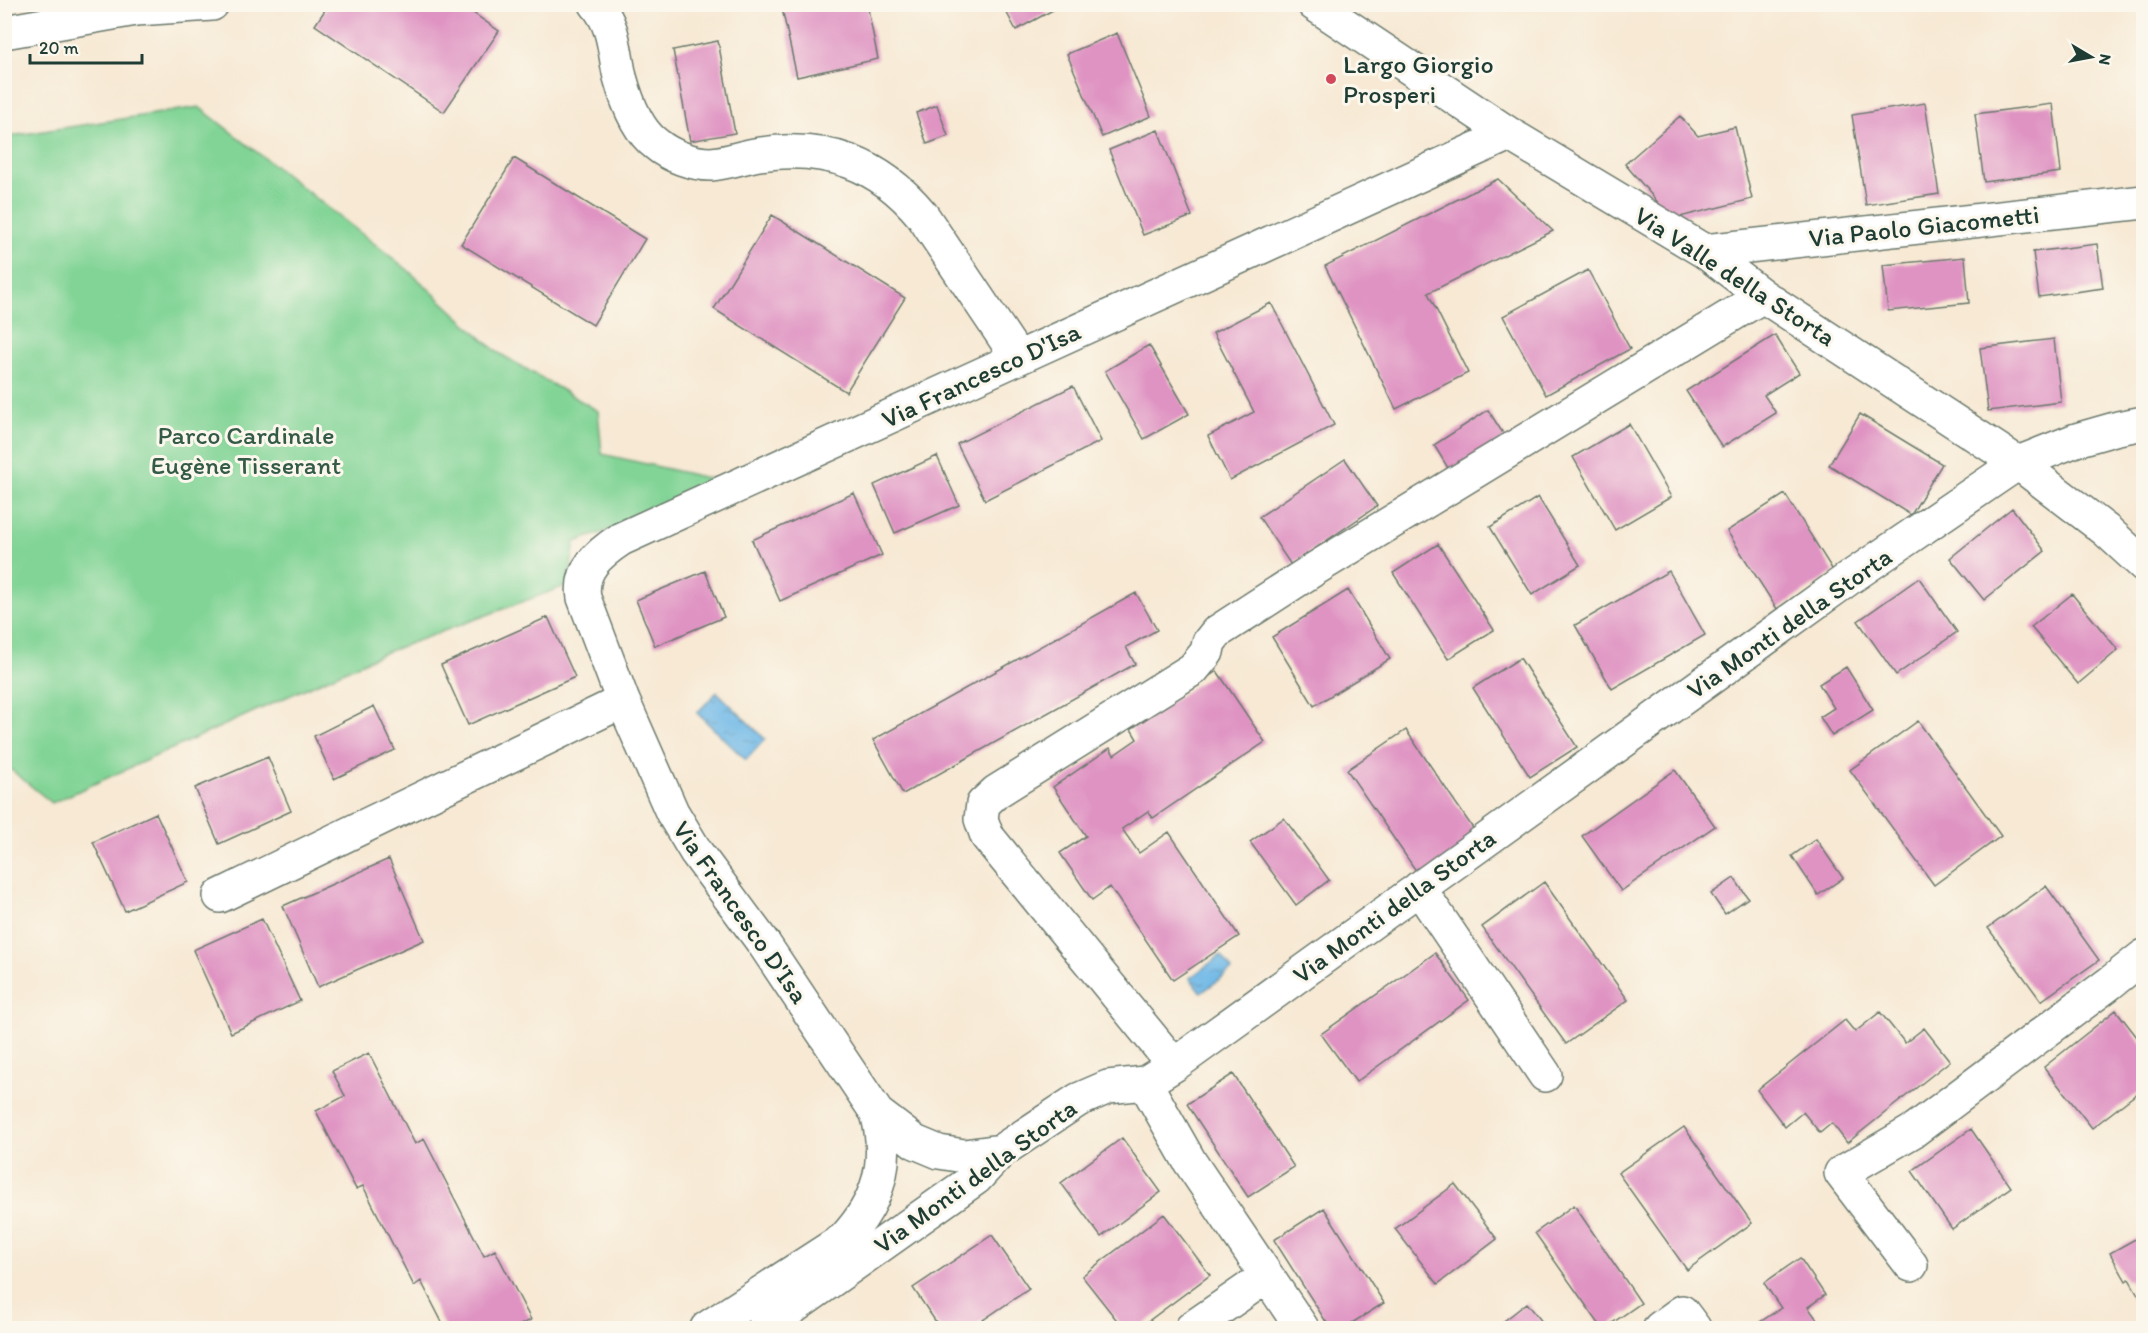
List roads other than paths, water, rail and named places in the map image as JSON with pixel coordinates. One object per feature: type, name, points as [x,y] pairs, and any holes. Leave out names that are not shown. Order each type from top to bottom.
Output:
[{"type":"street","points":[[4,32],[136,9],[212,4]]},
{"type":"street","points":[[596,4],[610,25],[626,94],[646,135],[655,144],[679,157],[711,164],[758,154],[813,151],[847,160],[879,177],[910,201],[922,215],[1018,358]]},
{"type":"street","name":"Via Valle della Storta","points":[[1314,4],[1509,134],[1704,251],[1763,296],[1811,325],[2018,463],[2106,531],[2144,565]]},
{"type":"street","name":"Via Francesco D'Isa","points":[[878,1113],[764,944],[690,842],[662,793],[623,701],[584,597],[586,572],[598,556],[621,539],[1509,134]]},
{"type":"street","name":"Via Paolo Giacometti","points":[[1704,251],[2144,201]]},
{"type":"street","points":[[1174,1065],[987,836],[981,819],[982,804],[996,792],[1193,669],[1207,652],[1209,642],[1217,632],[1313,570],[1763,296]]},
{"type":"street","name":"Via Monti della Storta","points":[[764,1329],[976,1178],[1001,1151],[1092,1092],[1116,1085],[1145,1083],[1174,1065],[1848,579],[2018,463],[2076,440],[2144,423]]},
{"type":"street","points":[[220,896],[623,701]]},
{"type":"street","points":[[1419,888],[1545,1075]]},
{"type":"street","points":[[1911,1265],[1841,1173],[1913,1131],[2144,956]]},
{"type":"street","points":[[1145,1083],[1190,1162],[1302,1329]]},
{"type":"street","points":[[878,1113],[915,1143],[939,1152],[964,1156],[1001,1151]]},
{"type":"street","name":"Via Monti della Storta","points":[[708,1329],[844,1239],[860,1221],[871,1204],[880,1175],[883,1143],[878,1113]]},
{"type":"street","points":[[1192,1329],[1267,1276]]},
{"type":"street","points":[[1660,1329],[1682,1312],[1694,1329]]},
{"type":"water","points":[[717,692],[765,739],[746,760],[697,713]]},
{"type":"water","points":[[1221,955],[1232,970],[1201,993],[1190,978]]},
{"type":"place","name":"Largo Giorgio Prosperi","points":[[1331,79]]},
{"type":"park label","name":"Parco Cardinale Eugène Tisserant","points":[[246,450]]}]
